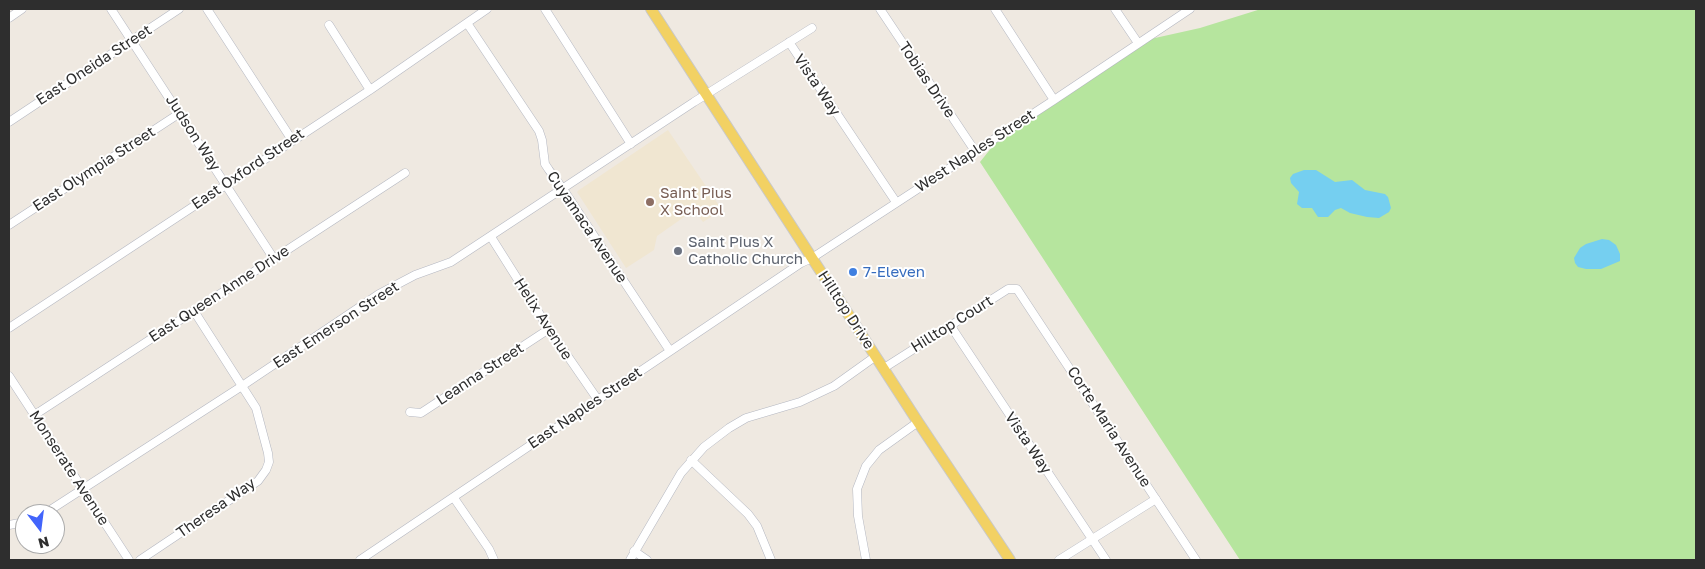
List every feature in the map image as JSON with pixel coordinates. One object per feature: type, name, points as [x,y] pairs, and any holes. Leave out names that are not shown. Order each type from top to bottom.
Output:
[{"type":"main road","name":"Hilltop Drive","points":[[651,9],[918,422],[1010,560]]},
{"type":"street","points":[[9,18],[22,9]]},
{"type":"street","name":"Judson Way","points":[[110,9],[274,259]]},
{"type":"street","name":"East Oneida Street","points":[[9,122],[179,9]]},
{"type":"street","points":[[207,9],[292,140]]},
{"type":"street","name":"East Oxford Street","points":[[9,328],[370,90],[487,9]]},
{"type":"street","points":[[545,9],[631,144]]},
{"type":"street","name":"Tobias Drive","points":[[880,9],[975,150]]},
{"type":"street","points":[[995,9],[1054,100]]},
{"type":"street","points":[[1115,9],[1138,43]]},
{"type":"street","name":"West Naples Street","points":[[812,258],[1190,9]]},
{"type":"street","name":"Cuyamaca Avenue","points":[[467,22],[539,131],[545,164],[670,351]]},
{"type":"street","points":[[330,25],[370,90]]},
{"type":"street","name":"East Emerson Street","points":[[60,504],[394,285],[451,262],[707,94],[812,28]]},
{"type":"street","name":"Vista Way","points":[[789,42],[896,202]]},
{"type":"street","name":"East Olympia Street","points":[[9,225],[180,113]]},
{"type":"street","name":"East Queen Anne Drive","points":[[34,416],[405,173]]},
{"type":"street","name":"Helix Avenue","points":[[491,237],[548,329],[598,400]]},
{"type":"street","name":"East Naples Street","points":[[360,560],[801,263],[812,258]]},
{"type":"street","name":"Hilltop Court","points":[[884,368],[1008,289],[1017,289],[1021,293]]},
{"type":"street","name":"Corte Maria Avenue","points":[[1021,293],[1196,560]]},
{"type":"street","name":"Theresa Way","points":[[140,560],[258,481],[269,462],[256,408],[194,311]]},
{"type":"street","name":"Vista Way","points":[[950,326],[1106,560]]},
{"type":"street","name":"Leanna Street","points":[[410,412],[421,413],[548,329]]},
{"type":"street","points":[[630,560],[681,473],[704,447],[746,418],[788,406],[834,386],[876,356]]},
{"type":"street","name":"Monserate Avenue","points":[[9,376],[129,560]]},
{"type":"street","points":[[866,560],[858,516],[858,489],[866,466],[879,450],[918,422]]},
{"type":"street","points":[[691,460],[748,514],[757,526],[771,560]]},
{"type":"street","points":[[454,498],[489,549],[494,560]]},
{"type":"street","points":[[1059,560],[1156,499]]},
{"type":"street","points":[[634,552],[647,560]]},
{"type":"shaded area","name":"Saint Pius X School","points":[[668,130],[722,210],[703,222],[694,210],[657,236],[654,250],[626,268],[577,192]]},
{"type":"green space","points":[[1261,9],[1696,9],[1696,560],[1240,560],[980,162],[1008,127],[1137,42],[1200,28]]},
{"type":"water","points":[[1304,170],[1316,170],[1335,182],[1352,180],[1365,190],[1385,194],[1388,197],[1391,208],[1389,212],[1379,218],[1350,213],[1341,208],[1335,210],[1328,217],[1318,217],[1312,208],[1302,208],[1297,204],[1299,192],[1291,183],[1290,178],[1293,174]]},
{"type":"water","points":[[1602,239],[1609,240],[1616,245],[1620,254],[1620,261],[1601,269],[1578,267],[1574,258],[1580,248]]},
{"type":"place","name":"Saint Pius X School","points":[[650,202]]},
{"type":"place","name":"Saint Pius X Catholic Church","points":[[678,251]]},
{"type":"place","name":"7-Eleven","points":[[853,272]]}]
